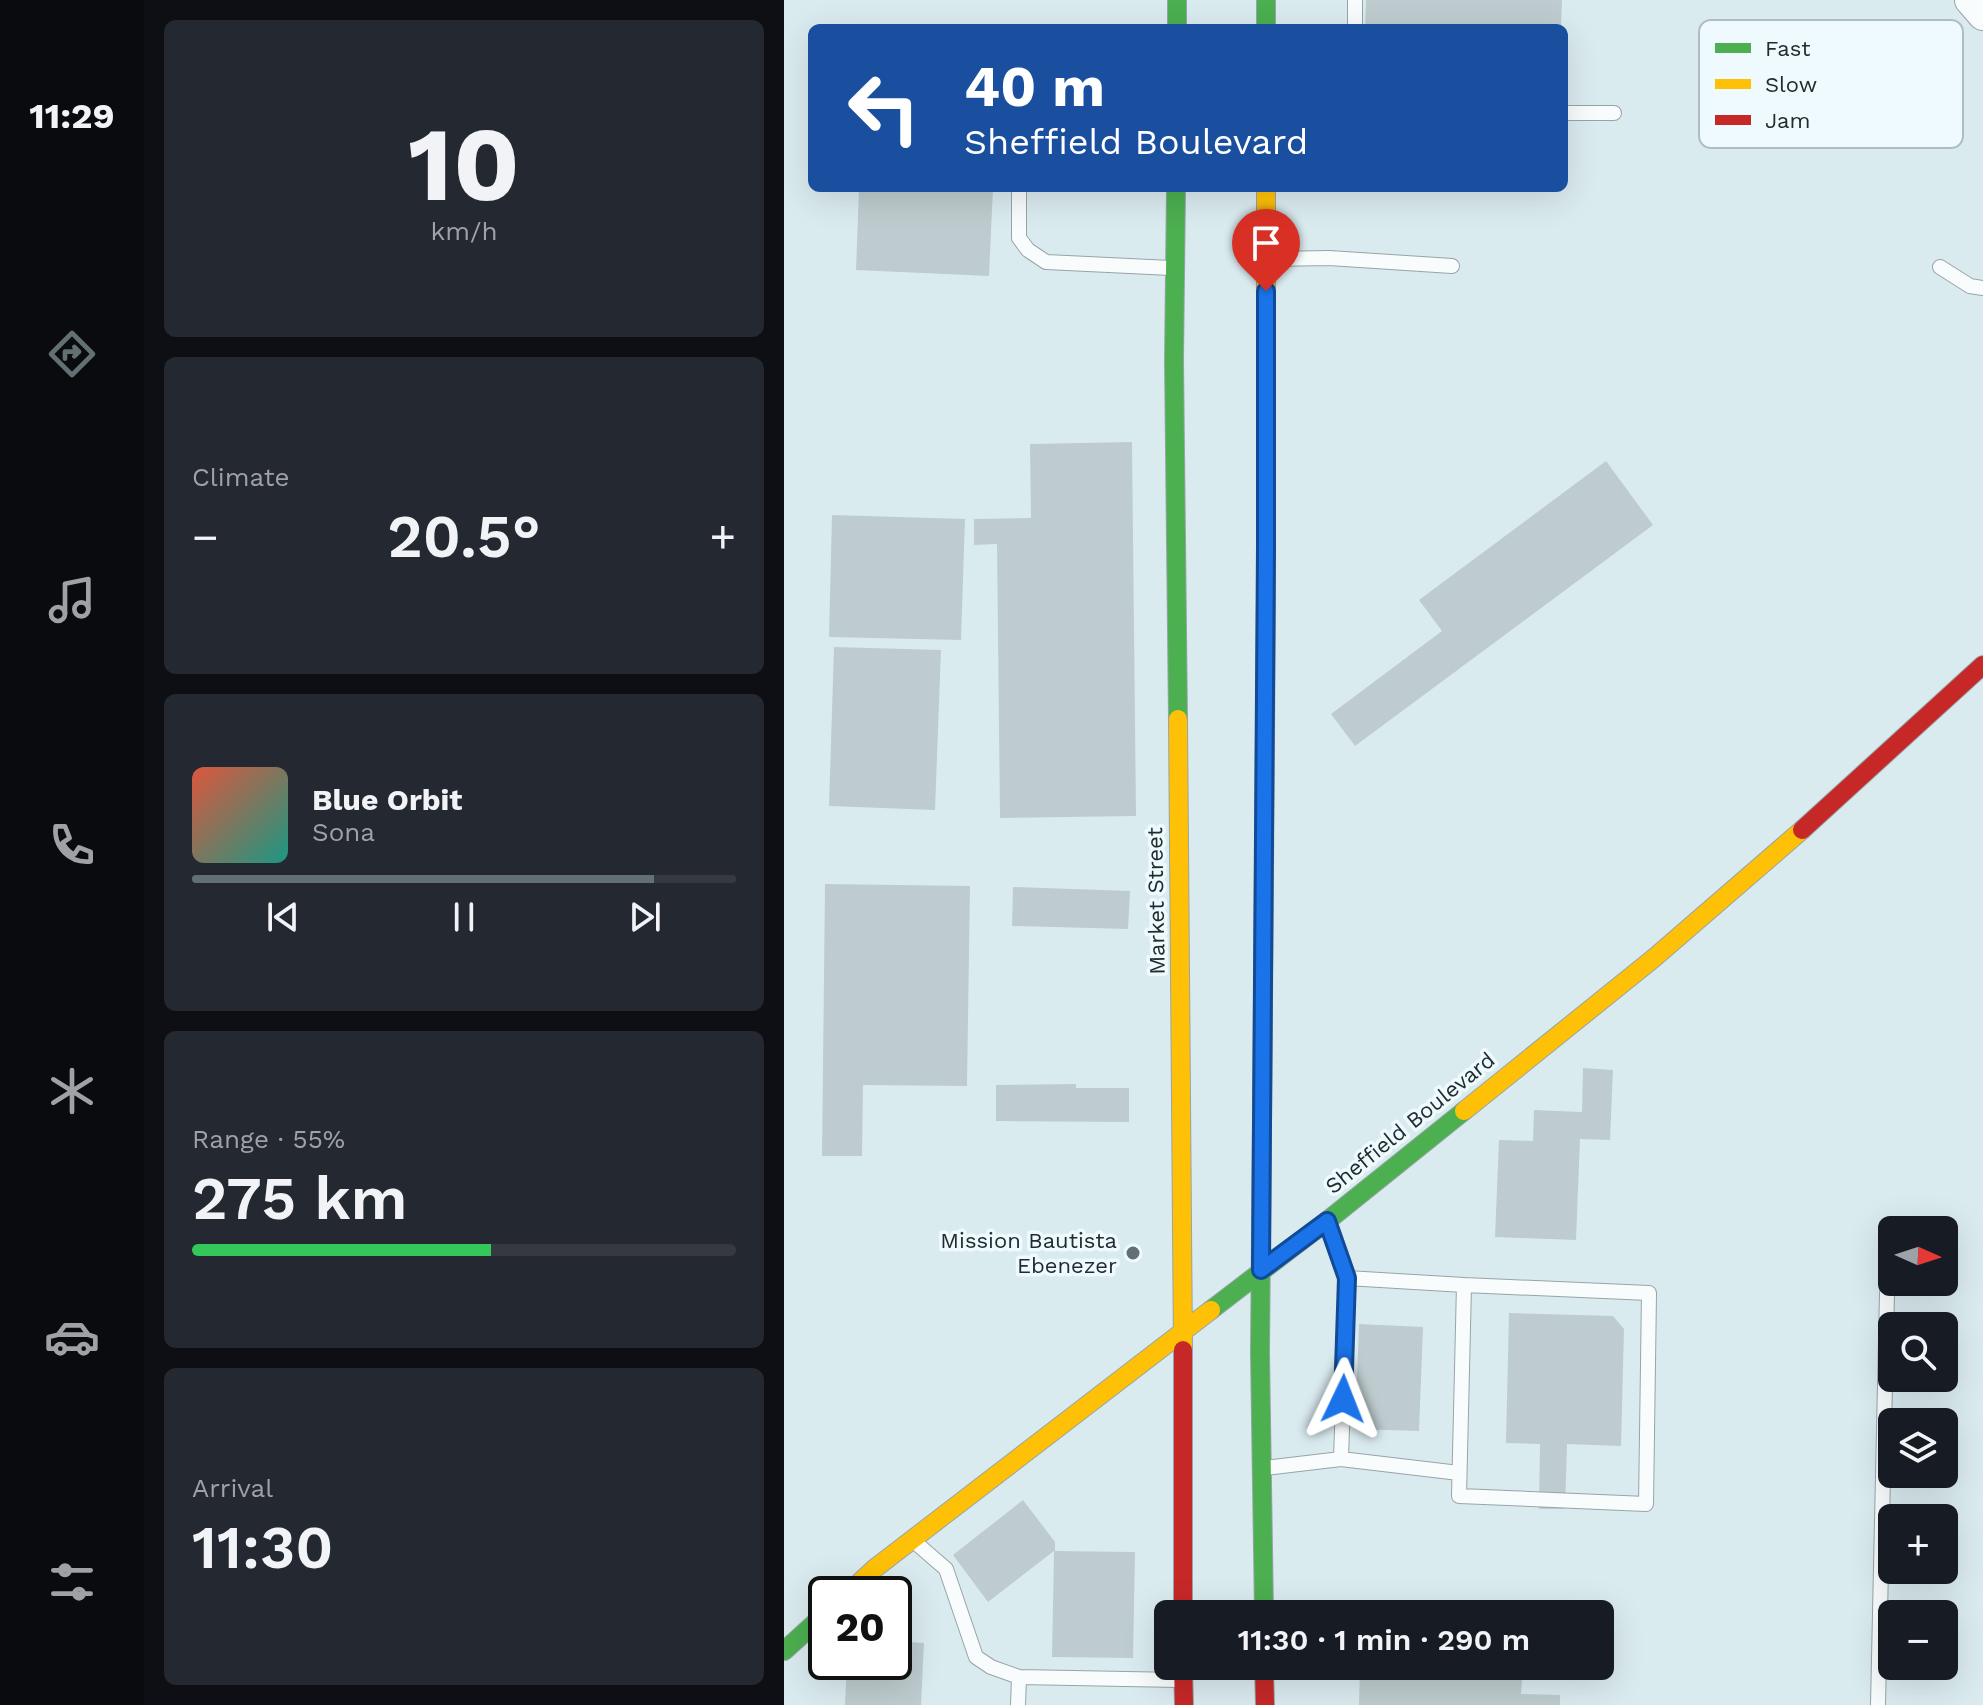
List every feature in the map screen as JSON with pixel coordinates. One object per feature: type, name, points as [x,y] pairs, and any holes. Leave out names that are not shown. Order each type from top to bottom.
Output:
[{"type":"main road","points":[[1177,0],[1177,24]]},
{"type":"main road","points":[[1266,0],[1266,24]]},
{"type":"main road","name":"Market Street","points":[[1176,192],[1174,361],[1182,1119],[1183,1600]]},
{"type":"main road","points":[[1264,1600],[1261,1270],[1266,192]]},
{"type":"main road","name":"Sheffield Boulevard","points":[[866,1576],[1327,1221],[1654,958],[1786,845],[1983,665]]},
{"type":"main road","points":[[784,1651],[808,1629]]},
{"type":"main road","points":[[1184,1680],[1184,1705]]},
{"type":"main road","points":[[1264,1680],[1265,1705]]},
{"type":"street","points":[[1970,0],[1983,15]]},
{"type":"lane","points":[[1355,0],[1355,24]]},
{"type":"lane","points":[[1568,113],[1614,113]]},
{"type":"lane","points":[[1019,192],[1019,238],[1028,250],[1046,262],[1175,268]]},
{"type":"lane","points":[[1266,259],[1329,258],[1452,266]]},
{"type":"lane","points":[[1940,267],[1970,286],[1983,288]]},
{"type":"lane","points":[[1327,1221],[1347,1278],[1341,1459]]},
{"type":"lane","points":[[1347,1278],[1649,1293],[1646,1504],[1459,1496],[1464,1285]]},
{"type":"lane","points":[[1878,1705],[1887,1296]]},
{"type":"lane","points":[[1261,1468],[1341,1459],[1459,1473]]},
{"type":"lane","points":[[912,1540],[946,1569],[976,1657],[991,1667],[1019,1677],[1154,1674]]},
{"type":"lane","points":[[1018,1705],[1019,1677]]},
{"type":"building","points":[[1366,0],[1562,0],[1561,24],[1365,24]]},
{"type":"building","points":[[859,192],[993,192],[989,276],[856,270]]},
{"type":"building","points":[[1132,442],[1136,816],[1000,818],[997,544],[974,545],[974,519],[1031,518],[1030,444]]},
{"type":"building","points":[[1606,461],[1653,525],[1355,746],[1331,714],[1442,631],[1419,600]]},
{"type":"building","points":[[832,515],[965,519],[961,640],[829,637]]},
{"type":"building","points":[[834,647],[941,650],[935,810],[829,806]]},
{"type":"building","points":[[825,884],[970,886],[967,1086],[863,1085],[862,1156],[822,1156]]},
{"type":"building","points":[[1013,887],[1130,891],[1128,929],[1012,926]]},
{"type":"building","points":[[1583,1068],[1613,1070],[1610,1140],[1580,1139],[1576,1240],[1495,1237],[1499,1140],[1533,1141],[1534,1110],[1582,1112]]},
{"type":"building","points":[[1076,1084],[1076,1088],[1129,1088],[1129,1122],[996,1121],[996,1085]]},
{"type":"building","points":[[1509,1313],[1613,1316],[1624,1329],[1621,1446],[1567,1444],[1565,1509],[1539,1509],[1540,1444],[1506,1443]]},
{"type":"building","points":[[1359,1324],[1423,1327],[1419,1431],[1355,1429]]},
{"type":"building","points":[[1023,1500],[1055,1542],[1055,1551],[1135,1552],[1133,1658],[1052,1657],[1054,1551],[988,1602],[953,1555]]},
{"type":"building","points":[[912,1642],[924,1643],[921,1705],[845,1705],[846,1680],[912,1680]]},
{"type":"building","points":[[1360,1680],[1522,1680],[1521,1694],[1560,1695],[1560,1705],[1359,1705]]},
{"type":"traffic: fast","points":[[1177,0],[1177,24]]},
{"type":"traffic: fast","points":[[1266,0],[1266,24]]},
{"type":"traffic: fast","points":[[1176,192],[1174,361],[1178,719]]},
{"type":"traffic: fast","points":[[1263,1002],[1260,1353],[1264,1600]]},
{"type":"traffic: fast","points":[[1211,1310],[1464,1111]]},
{"type":"traffic: fast","points":[[784,1651],[808,1629]]},
{"type":"traffic: slow","points":[[1266,192],[1266,601]]},
{"type":"traffic: slow","points":[[1178,719],[1183,1350]]},
{"type":"traffic: slow","points":[[1464,1111],[1654,958],[1802,830]]},
{"type":"traffic: slow","points":[[866,1576],[1211,1310]]},
{"type":"traffic: jam","points":[[1263,1002],[1266,601]]},
{"type":"traffic: jam","points":[[1802,830],[1983,665]]},
{"type":"traffic: jam","points":[[1183,1350],[1183,1600]]},
{"type":"traffic: jam","points":[[1183,1680],[1184,1705]]},
{"type":"traffic: jam","points":[[1264,1680],[1265,1705]]},
{"type":"place","name":"Mission Bautista Ebenezer","points":[[1133,1253]]},
{"type":"route","points":[[1266,291],[1261,1270],[1327,1221],[1347,1278],[1343,1399]]}]
